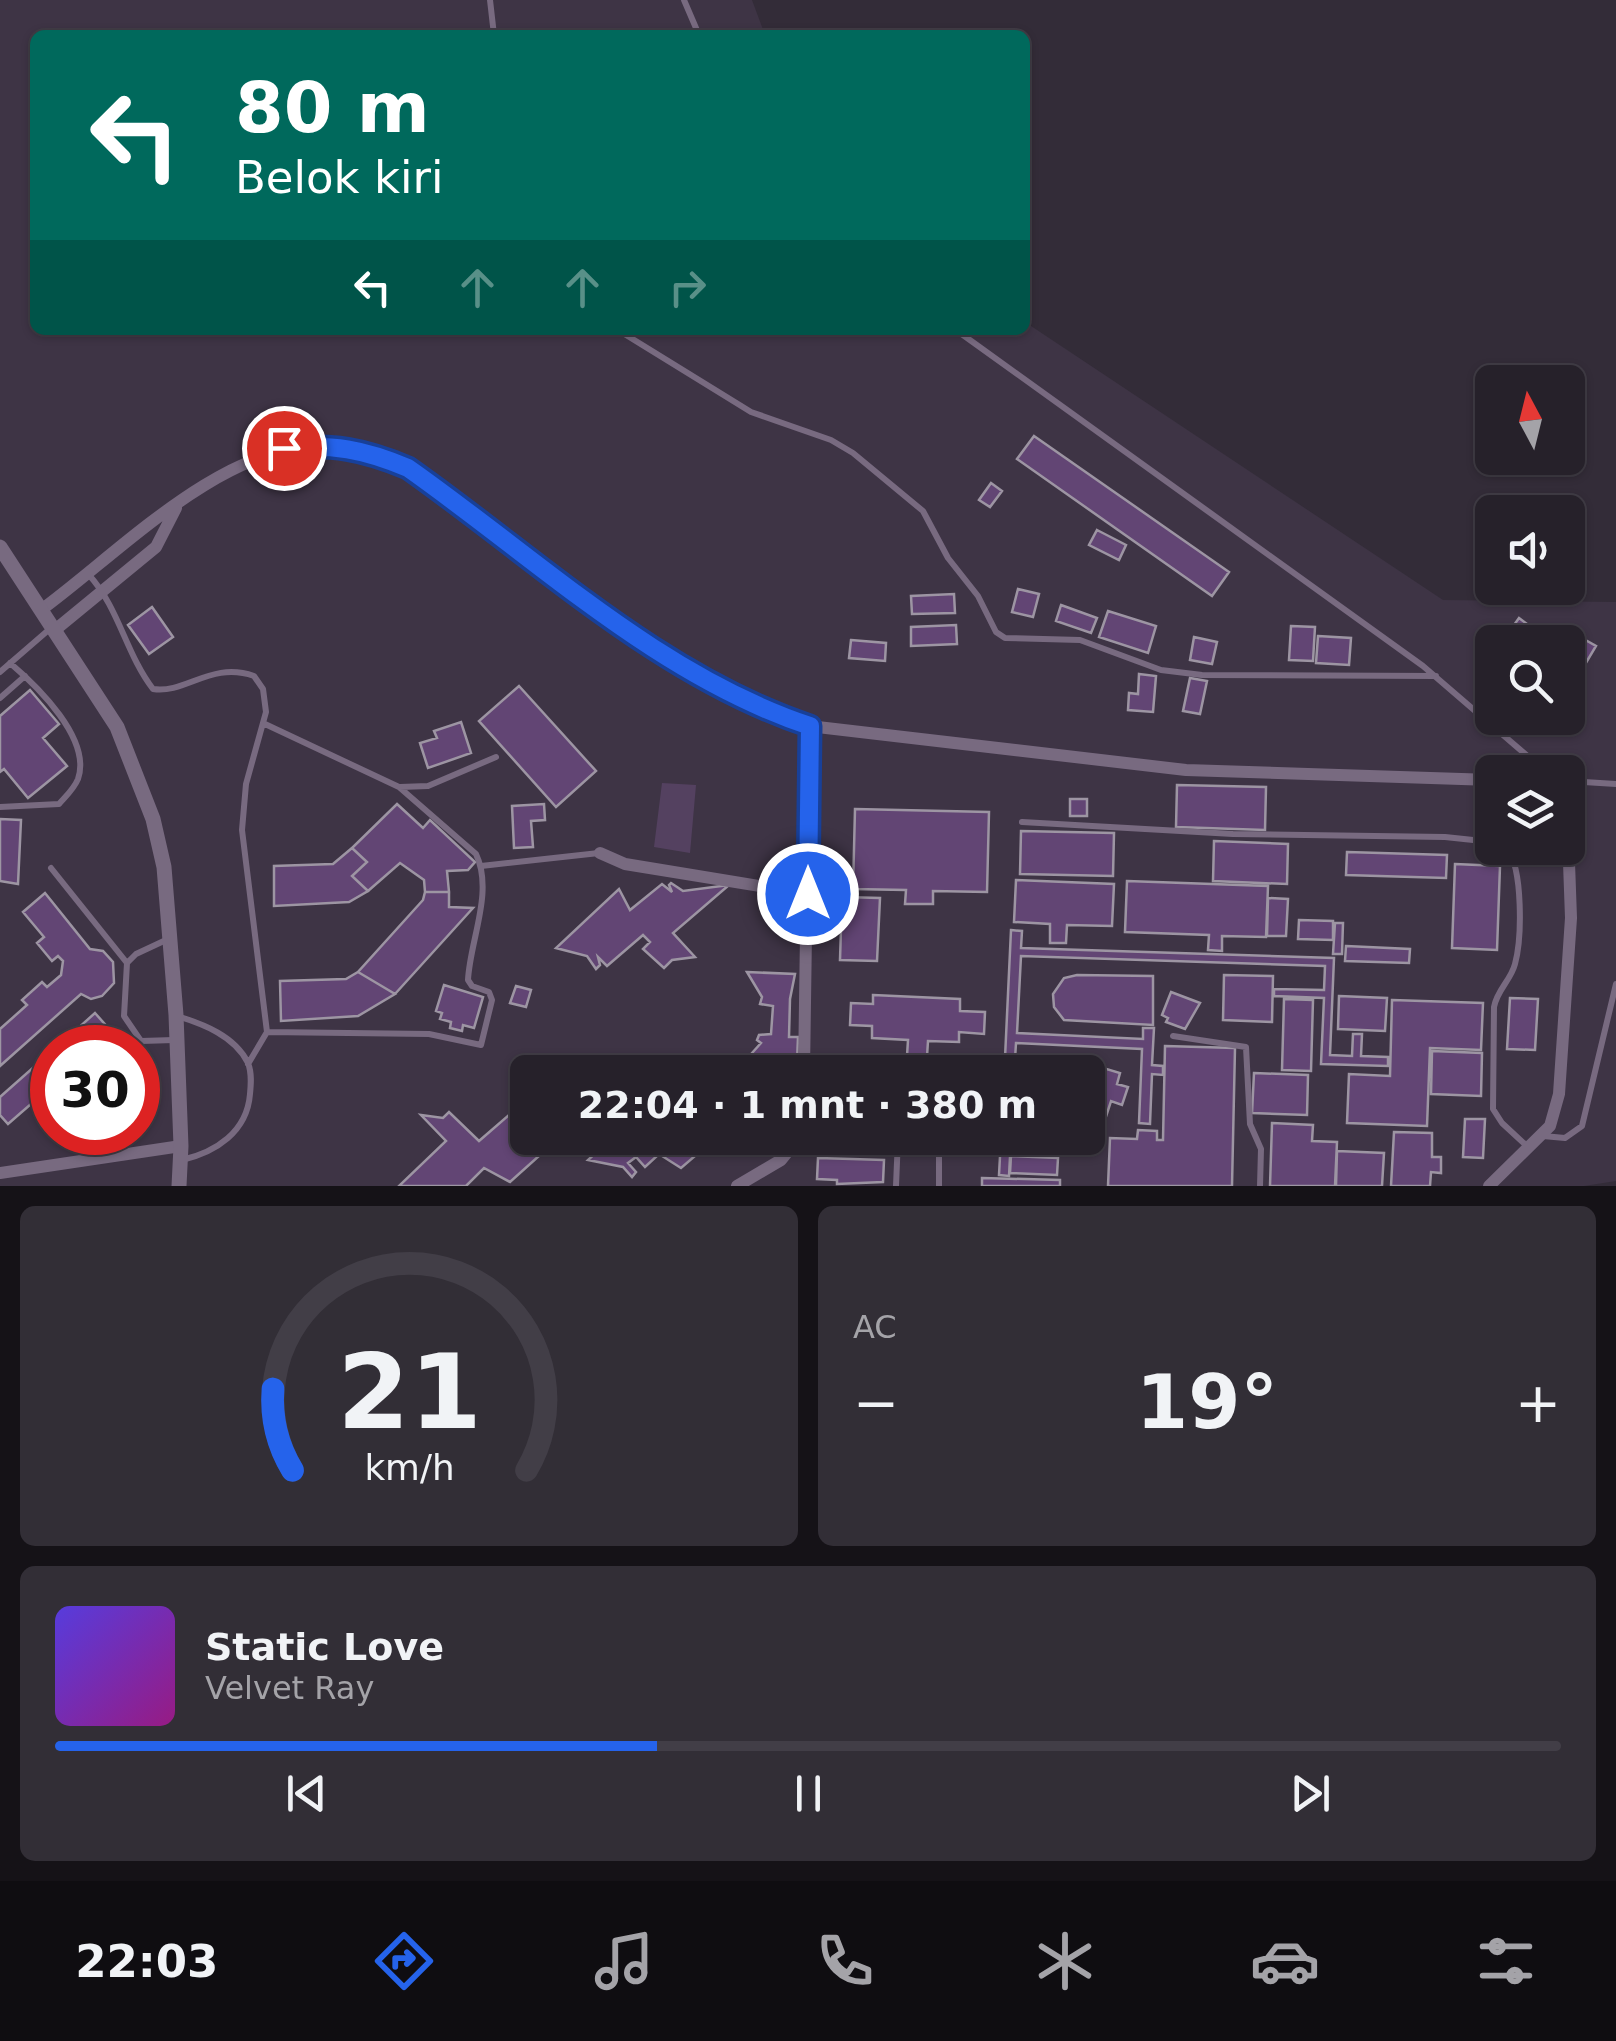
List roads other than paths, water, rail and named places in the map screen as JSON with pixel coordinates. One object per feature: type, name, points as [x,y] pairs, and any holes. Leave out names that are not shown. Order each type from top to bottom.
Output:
[{"type":"street","points":[[42,610],[177,506],[245,462],[284,448],[323,445],[371,452],[408,468],[687,671],[766,712],[810,726],[1186,770],[1475,779]]},
{"type":"street","points":[[54,628],[156,547],[177,506]]},
{"type":"street","points":[[0,547],[117,727],[144,790],[164,868],[176,1016],[179,1186]]},
{"type":"street","points":[[804,1055],[810,726]]},
{"type":"street","points":[[600,853],[625,864],[808,894]]},
{"type":"street","points":[[1489,1186],[1542,1136],[1554,1118],[1564,1043],[1571,918],[1569,865]]},
{"type":"street","points":[[0,1174],[181,1153]]},
{"type":"street","points":[[737,1186],[787,1155]]},
{"type":"lane","points":[[490,0],[493,30]]},
{"type":"lane","points":[[684,0],[697,30]]},
{"type":"lane","points":[[626,335],[751,412],[840,445],[914,500],[948,558],[978,596],[996,632],[1005,638],[1080,640],[1161,670],[1202,675],[1436,676]]},
{"type":"lane","points":[[963,335],[1436,676],[1527,755]]},
{"type":"lane","points":[[88,575],[103,590],[154,689],[164,690],[212,673],[245,673],[254,676],[263,689],[265,724],[246,784],[242,830],[267,1032],[248,1064]]},
{"type":"lane","points":[[0,672],[54,628]]},
{"type":"lane","points":[[0,807],[59,804],[78,778],[80,764],[71,734],[10,663]]},
{"type":"lane","points":[[0,698],[25,676]]},
{"type":"lane","points":[[265,724],[399,787],[471,847],[482,866],[482,896],[467,976],[472,986],[492,996],[481,1045],[429,1034],[267,1032]]},
{"type":"lane","points":[[399,787],[428,786],[496,756]]},
{"type":"lane","points":[[1585,782],[1616,784]]},
{"type":"lane","points":[[1022,822],[1233,834],[1475,840]]},
{"type":"lane","points":[[482,866],[600,853]]},
{"type":"lane","points":[[1515,865],[1520,913],[1514,968],[1494,1007],[1492,1103],[1502,1123],[1530,1148]]},
{"type":"lane","points":[[52,868],[127,963],[124,1016],[130,1025]]},
{"type":"lane","points":[[127,963],[136,954],[168,940]]},
{"type":"lane","points":[[1542,1136],[1565,1138],[1582,1126],[1616,984]]},
{"type":"lane","points":[[176,1016],[221,1035],[248,1064],[251,1078],[249,1104],[242,1122],[224,1143],[204,1155],[181,1153]]},
{"type":"lane","points":[[1173,1036],[1246,1047],[1250,1124],[1261,1149],[1260,1186]]},
{"type":"lane","points":[[160,1040],[177,1040]]},
{"type":"lane","points":[[896,1186],[897,1155]]},
{"type":"lane","points":[[939,1155],[940,1186]]}]
